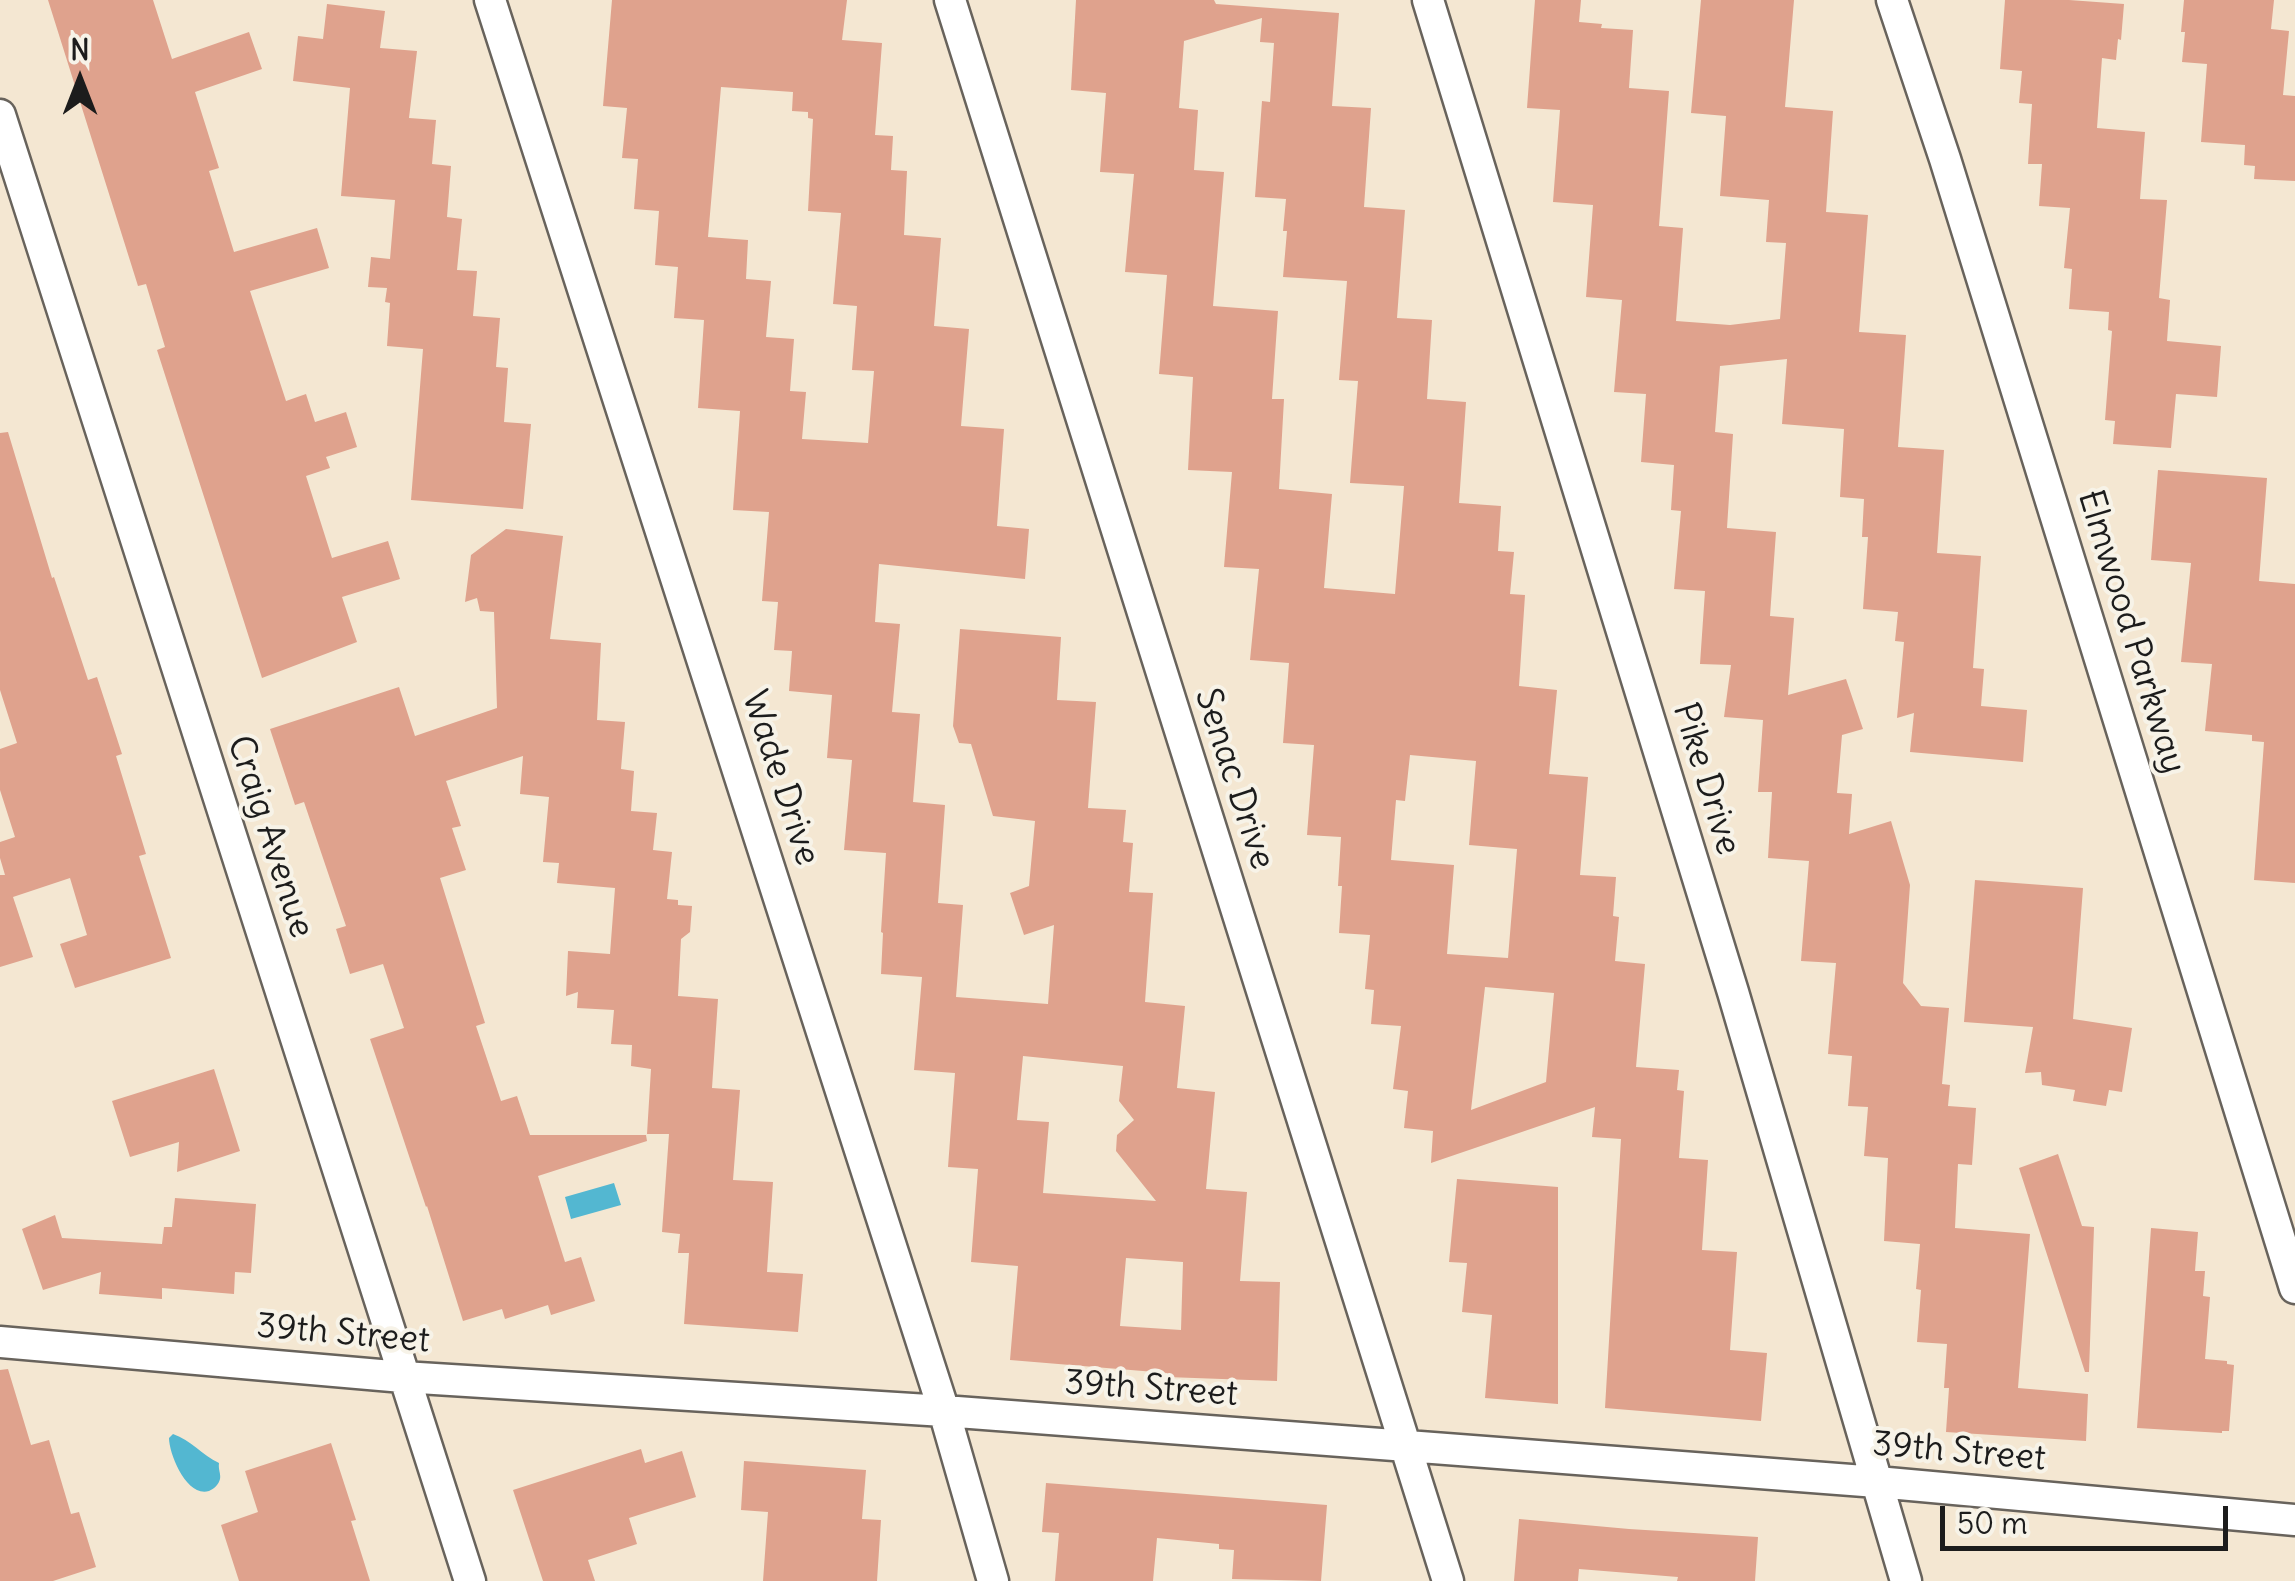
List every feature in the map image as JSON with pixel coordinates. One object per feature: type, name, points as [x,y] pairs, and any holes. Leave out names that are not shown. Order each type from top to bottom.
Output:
[{"type":"street","name":"Wade Drive","points":[[490,0],[944,1411],[993,1581]]},
{"type":"street","name":"Senac Drive","points":[[950,0],[1448,1581]]},
{"type":"street","name":"Pike Drive","points":[[1428,0],[1738,1011],[1906,1581]]},
{"type":"street","name":"Elmwood Parkway","points":[[1892,0],[1945,159],[2295,1288]]},
{"type":"street","name":"Craig Avenue","points":[[0,114],[470,1581]]},
{"type":"street","name":"39th Street","points":[[0,1342],[404,1377],[944,1411],[1877,1482],[2295,1520]]},
{"type":"water","points":[[614,1183],[621,1205],[571,1219],[565,1197]]},
{"type":"water","points":[[173,1434],[219,1463],[220,1479],[213,1489],[201,1491],[187,1482],[172,1454],[169,1438]]},
{"type":"building","points":[[48,0],[153,0],[172,59],[249,32],[262,69],[195,92],[219,168],[209,171],[234,252],[317,228],[329,268],[250,291],[286,401],[306,394],[315,422],[346,412],[357,447],[326,457],[330,468],[306,476],[332,558],[388,541],[400,579],[342,597],[357,642],[262,678],[157,350],[165,347],[146,284],[138,286]]},
{"type":"building","points":[[612,0],[847,0],[842,40],[882,43],[875,135],[893,136],[891,170],[907,171],[904,235],[941,238],[934,326],[969,329],[961,426],[1004,429],[997,526],[1029,529],[1025,579],[879,564],[875,622],[900,624],[892,712],[920,714],[913,802],[945,805],[938,903],[963,905],[956,997],[1048,1004],[1054,925],[1024,935],[1010,893],[1029,886],[1035,821],[993,816],[971,744],[959,743],[953,726],[960,629],[1061,637],[1057,700],[1096,702],[1088,808],[1126,810],[1123,842],[1133,843],[1129,892],[1153,893],[1145,1002],[1185,1006],[1177,1088],[1215,1092],[1206,1189],[1247,1192],[1240,1281],[1280,1282],[1277,1381],[1167,1377],[1167,1373],[1010,1360],[1018,1266],[971,1262],[978,1169],[948,1167],[955,1073],[914,1070],[922,977],[881,974],[886,853],[844,850],[852,760],[827,758],[832,695],[789,691],[792,651],[774,650],[778,602],[762,601],[769,512],[733,510],[740,411],[698,408],[704,320],[674,318],[678,267],[655,265],[659,211],[634,209],[638,159],[622,158],[627,108],[603,106]],"holes":[[[721,87],[793,92],[792,111],[808,112],[808,118],[813,119],[808,211],[841,213],[833,304],[857,306],[852,370],[874,371],[868,443],[802,439],[806,392],[790,391],[794,339],[766,337],[771,281],[746,279],[748,240],[708,237]],[[1023,1056],[1123,1066],[1119,1101],[1134,1120],[1117,1135],[1116,1151],[1156,1201],[1043,1193],[1049,1122],[1017,1120]],[[1126,1258],[1183,1262],[1181,1330],[1120,1326]]]},
{"type":"building","points":[[1076,0],[1214,0],[1216,4],[1339,13],[1332,106],[1371,108],[1364,207],[1405,210],[1397,318],[1432,320],[1427,399],[1466,402],[1459,503],[1501,506],[1498,551],[1514,552],[1510,594],[1525,595],[1519,686],[1557,690],[1549,774],[1588,777],[1580,875],[1616,877],[1613,916],[1619,917],[1615,961],[1645,964],[1636,1067],[1679,1070],[1677,1090],[1684,1091],[1679,1158],[1708,1160],[1702,1250],[1737,1252],[1730,1350],[1767,1353],[1761,1421],[1605,1408],[1621,1139],[1592,1137],[1595,1107],[1431,1163],[1433,1131],[1404,1128],[1408,1091],[1393,1089],[1401,1026],[1371,1024],[1374,990],[1365,989],[1370,935],[1339,933],[1341,837],[1307,835],[1314,745],[1283,743],[1289,663],[1250,660],[1259,569],[1224,567],[1232,472],[1188,470],[1193,377],[1159,374],[1167,275],[1125,272],[1134,174],[1100,172],[1106,93],[1071,90]],"holes":[[[1262,18],[1260,42],[1274,43],[1270,102],[1262,101],[1255,197],[1286,199],[1283,277],[1347,281],[1339,380],[1358,381],[1350,483],[1404,486],[1395,594],[1324,588],[1332,494],[1279,489],[1284,399],[1272,399],[1278,311],[1213,306],[1224,172],[1194,170],[1198,110],[1179,108],[1184,41]],[[1410,755],[1476,761],[1469,845],[1517,849],[1508,958],[1447,954],[1454,865],[1391,860],[1396,800],[1405,801]],[[1485,987],[1554,993],[1546,1082],[1471,1110]]]},
{"type":"building","points":[[1535,0],[1581,0],[1579,22],[1633,30],[1629,88],[1669,91],[1659,226],[1683,228],[1676,321],[1730,325],[1780,319],[1786,243],[1766,242],[1769,200],[1720,196],[1726,116],[1691,113],[1701,0],[1794,0],[1785,107],[1833,111],[1826,212],[1868,215],[1859,332],[1906,335],[1898,447],[1944,450],[1937,553],[1981,556],[1973,668],[1984,669],[1981,706],[2027,710],[2023,762],[1910,752],[1914,713],[1897,718],[1904,642],[1895,641],[1898,612],[1863,609],[1868,537],[1862,537],[1864,499],[1840,497],[1844,429],[1782,424],[1787,359],[1720,366],[1715,432],[1733,434],[1727,528],[1776,532],[1770,616],[1794,618],[1788,695],[1846,679],[1863,729],[1842,735],[1837,793],[1852,794],[1849,834],[1891,821],[1910,885],[1903,983],[1921,1006],[1949,1008],[1942,1084],[1950,1085],[1948,1106],[1976,1108],[1972,1165],[1958,1164],[1955,1228],[2030,1234],[2018,1388],[2088,1394],[2086,1441],[1946,1432],[1947,1344],[1917,1342],[1920,1244],[1884,1241],[1888,1158],[1864,1156],[1868,1107],[1848,1106],[1852,1056],[1828,1054],[1836,963],[1801,961],[1809,861],[1768,858],[1772,792],[1758,792],[1763,720],[1724,717],[1731,665],[1700,664],[1705,591],[1674,589],[1681,511],[1671,510],[1674,465],[1641,462],[1646,394],[1614,392],[1622,300],[1586,297],[1593,205],[1553,202],[1560,110],[1527,108]]},
{"type":"building","points":[[2005,0],[2124,4],[2116,60],[2102,58],[2097,128],[2145,132],[2140,199],[2167,200],[2159,298],[2170,300],[2167,341],[2221,346],[2217,397],[2176,394],[2171,448],[2113,444],[2115,421],[2105,420],[2112,331],[2108,330],[2109,312],[2069,309],[2072,269],[2064,268],[2070,208],[2039,206],[2042,164],[2028,164],[2032,104],[2019,103],[2022,71],[2000,69]]},
{"type":"building","points":[[2184,0],[2274,0],[2271,29],[2289,31],[2283,95],[2295,96],[2295,181],[2254,179],[2255,166],[2244,165],[2245,145],[2201,142],[2207,64],[2182,62]]},
{"type":"building","points":[[327,4],[385,11],[380,48],[417,51],[409,118],[436,120],[432,164],[451,166],[447,217],[462,219],[457,270],[477,271],[473,316],[500,318],[496,367],[508,368],[504,422],[531,424],[523,509],[411,500],[423,349],[387,346],[387,288],[368,287],[371,257],[390,259],[395,200],[341,196],[350,88],[293,81],[298,36],[323,39]]},
{"type":"building","points":[[8,432],[88,680],[97,677],[122,754],[116,756],[146,854],[139,856],[171,958],[75,988],[60,944],[87,935],[70,878],[13,897],[33,957],[0,967],[0,875],[5,875],[0,842],[15,837],[0,790],[0,749],[17,743],[0,690],[0,433]]},
{"type":"building","points":[[2158,470],[2267,478],[2259,581],[2295,584],[2295,883],[2254,880],[2264,742],[2252,741],[2252,735],[2205,731],[2212,664],[2181,662],[2191,563],[2151,560]]},
{"type":"building","points":[[506,529],[563,536],[550,639],[601,643],[597,720],[625,722],[621,769],[634,771],[631,811],[657,813],[653,850],[672,852],[667,899],[692,906],[690,932],[681,939],[678,996],[718,999],[712,1088],[740,1090],[733,1180],[773,1182],[767,1272],[803,1274],[798,1332],[684,1324],[689,1253],[678,1253],[680,1234],[662,1232],[669,1134],[647,1134],[651,1069],[631,1066],[632,1045],[611,1044],[614,1010],[577,1008],[578,992],[566,996],[568,951],[610,954],[615,888],[557,883],[559,863],[543,862],[549,797],[520,794],[523,756],[446,781],[461,826],[452,828],[466,870],[440,878],[485,1023],[476,1026],[501,1101],[517,1096],[530,1135],[646,1135],[647,1141],[538,1176],[565,1262],[581,1257],[595,1301],[551,1315],[548,1305],[505,1319],[502,1309],[463,1321],[370,1039],[404,1028],[383,964],[350,974],[336,929],[346,926],[304,802],[295,805],[270,729],[399,687],[415,736],[497,708],[494,612],[480,611],[477,598],[465,602],[471,555]]},
{"type":"building","points":[[1975,880],[2083,888],[2073,1019],[2132,1028],[2122,1092],[2109,1090],[2106,1106],[2073,1101],[2075,1090],[2042,1085],[2041,1072],[2025,1073],[2033,1027],[1964,1022]]},
{"type":"building","points":[[214,1069],[240,1151],[177,1172],[179,1142],[130,1157],[112,1101]]},
{"type":"building","points":[[2058,1154],[2082,1226],[2094,1227],[2089,1372],[2085,1372],[2019,1168]]},
{"type":"building","points":[[1457,1179],[1558,1187],[1558,1404],[1485,1398],[1492,1315],[1462,1312],[1467,1263],[1449,1262]]},
{"type":"building","points":[[175,1198],[256,1204],[251,1273],[235,1272],[234,1294],[162,1288],[162,1299],[99,1294],[101,1272],[43,1290],[22,1229],[55,1215],[62,1238],[162,1244],[164,1227],[172,1227]]},
{"type":"building","points":[[2151,1228],[2198,1232],[2195,1271],[2205,1271],[2203,1296],[2210,1297],[2205,1359],[2234,1365],[2229,1431],[2137,1428]]},
{"type":"building","points":[[8,1369],[31,1445],[49,1440],[71,1514],[79,1512],[96,1567],[53,1581],[0,1581],[0,1370]]},
{"type":"building","points":[[331,1443],[356,1520],[351,1521],[370,1581],[239,1581],[221,1525],[258,1512],[245,1471]]},
{"type":"building","points":[[641,1449],[645,1463],[682,1451],[696,1497],[629,1518],[637,1544],[588,1560],[595,1581],[543,1581],[513,1490]]},
{"type":"building","points":[[744,1461],[866,1470],[862,1519],[881,1520],[877,1581],[763,1581],[768,1512],[741,1510]]},
{"type":"building","points":[[1046,1483],[1327,1505],[1321,1581],[1232,1579],[1234,1550],[1219,1549],[1219,1544],[1157,1538],[1153,1581],[1055,1581],[1059,1533],[1042,1532]]},
{"type":"building","points":[[1519,1519],[1758,1537],[1755,1581],[1677,1581],[1678,1577],[1579,1569],[1578,1581],[1514,1581]]}]
